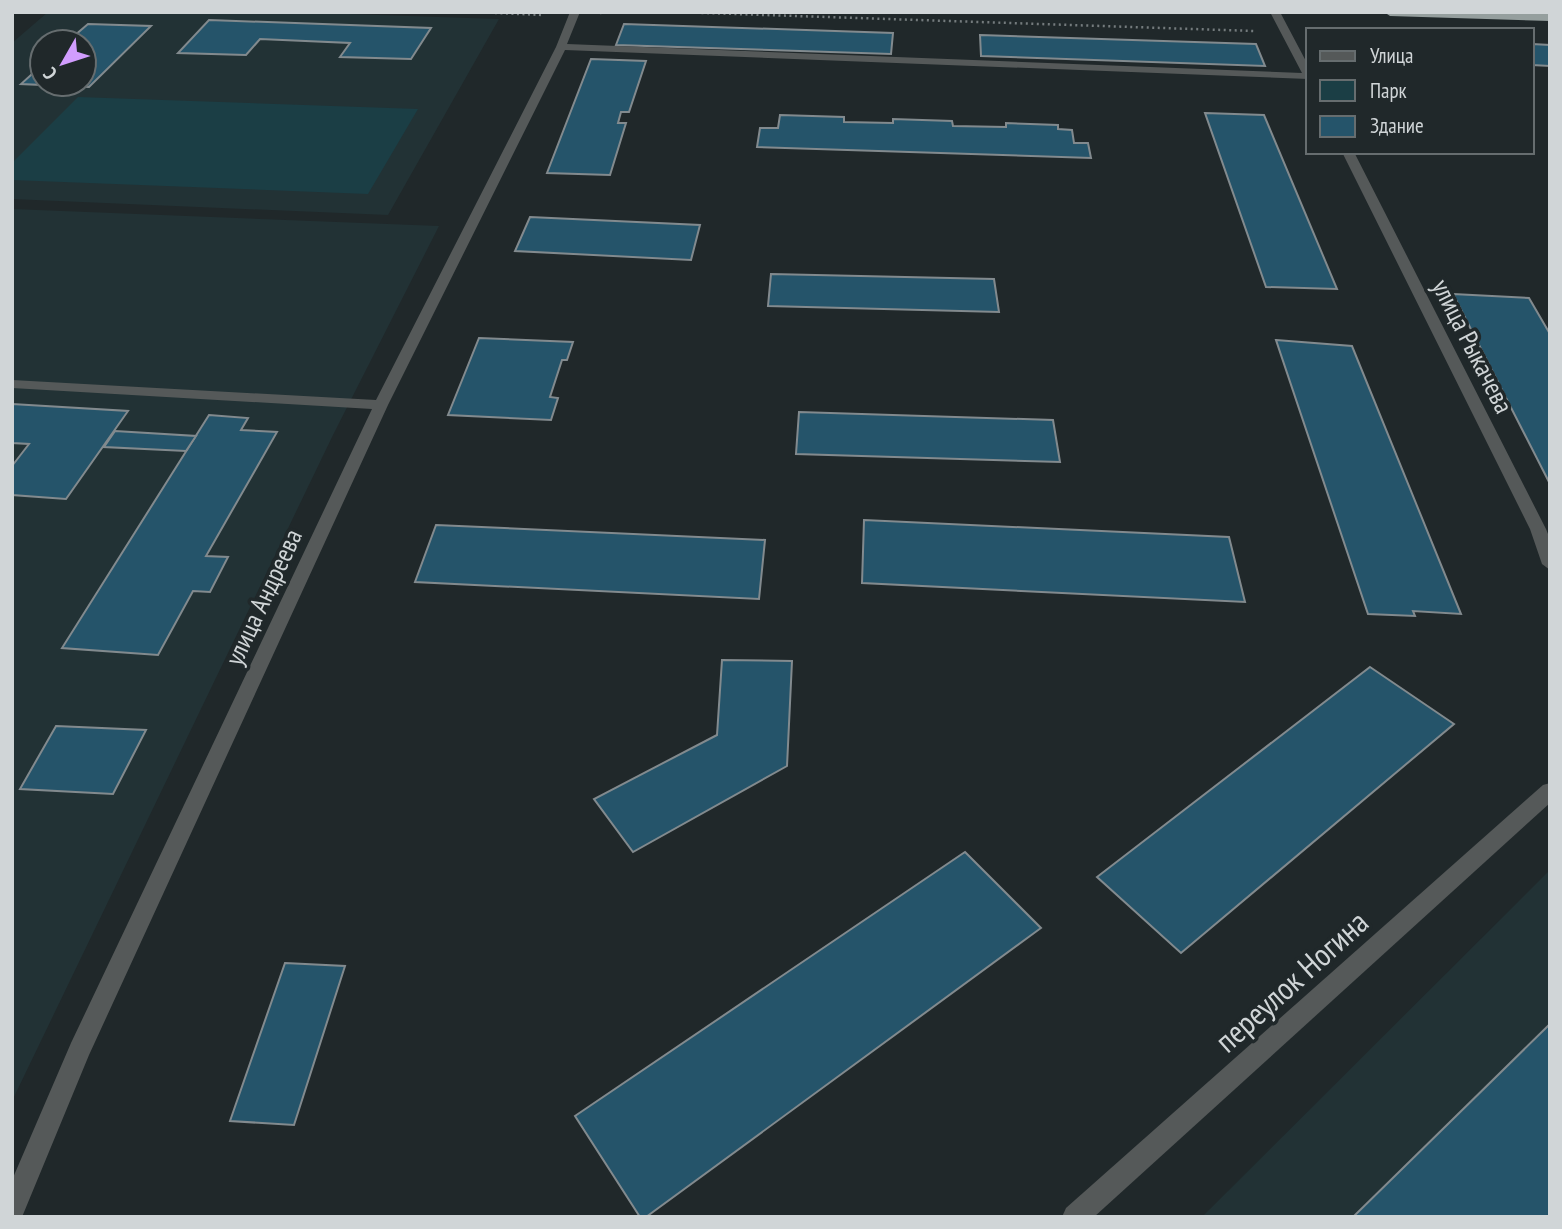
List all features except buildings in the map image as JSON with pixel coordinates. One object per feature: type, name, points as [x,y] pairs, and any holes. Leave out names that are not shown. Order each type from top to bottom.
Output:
[{"type":"highway","points":[[1390,12],[1550,17]]},
{"type":"street","name":"улица Андреева","points":[[12,1210],[79,1051],[381,405],[561,47],[575,12]]},
{"type":"street","points":[[1275,12],[1306,71]]},
{"type":"street","points":[[561,47],[1306,75]]},
{"type":"street","name":"улица Рыкачева","points":[[1349,154],[1544,529],[1550,564]]},
{"type":"street","points":[[12,384],[381,405]]},
{"type":"street","name":"переулок Ногина","points":[[1075,1217],[1550,792]]},
{"type":"path","points":[[674,12],[1286,32]]},
{"type":"shaded area","points":[[48,12],[289,12],[499,19],[388,215],[12,199],[12,43],[28,29],[28,98],[98,98],[98,28],[29,28]]},
{"type":"shaded area","points":[[12,209],[439,226],[333,435],[12,1101]]},
{"type":"shaded area","points":[[1550,870],[1550,1217],[1202,1217]]},
{"type":"green space","points":[[77,98],[418,109],[368,194],[12,180],[12,163]]}]
